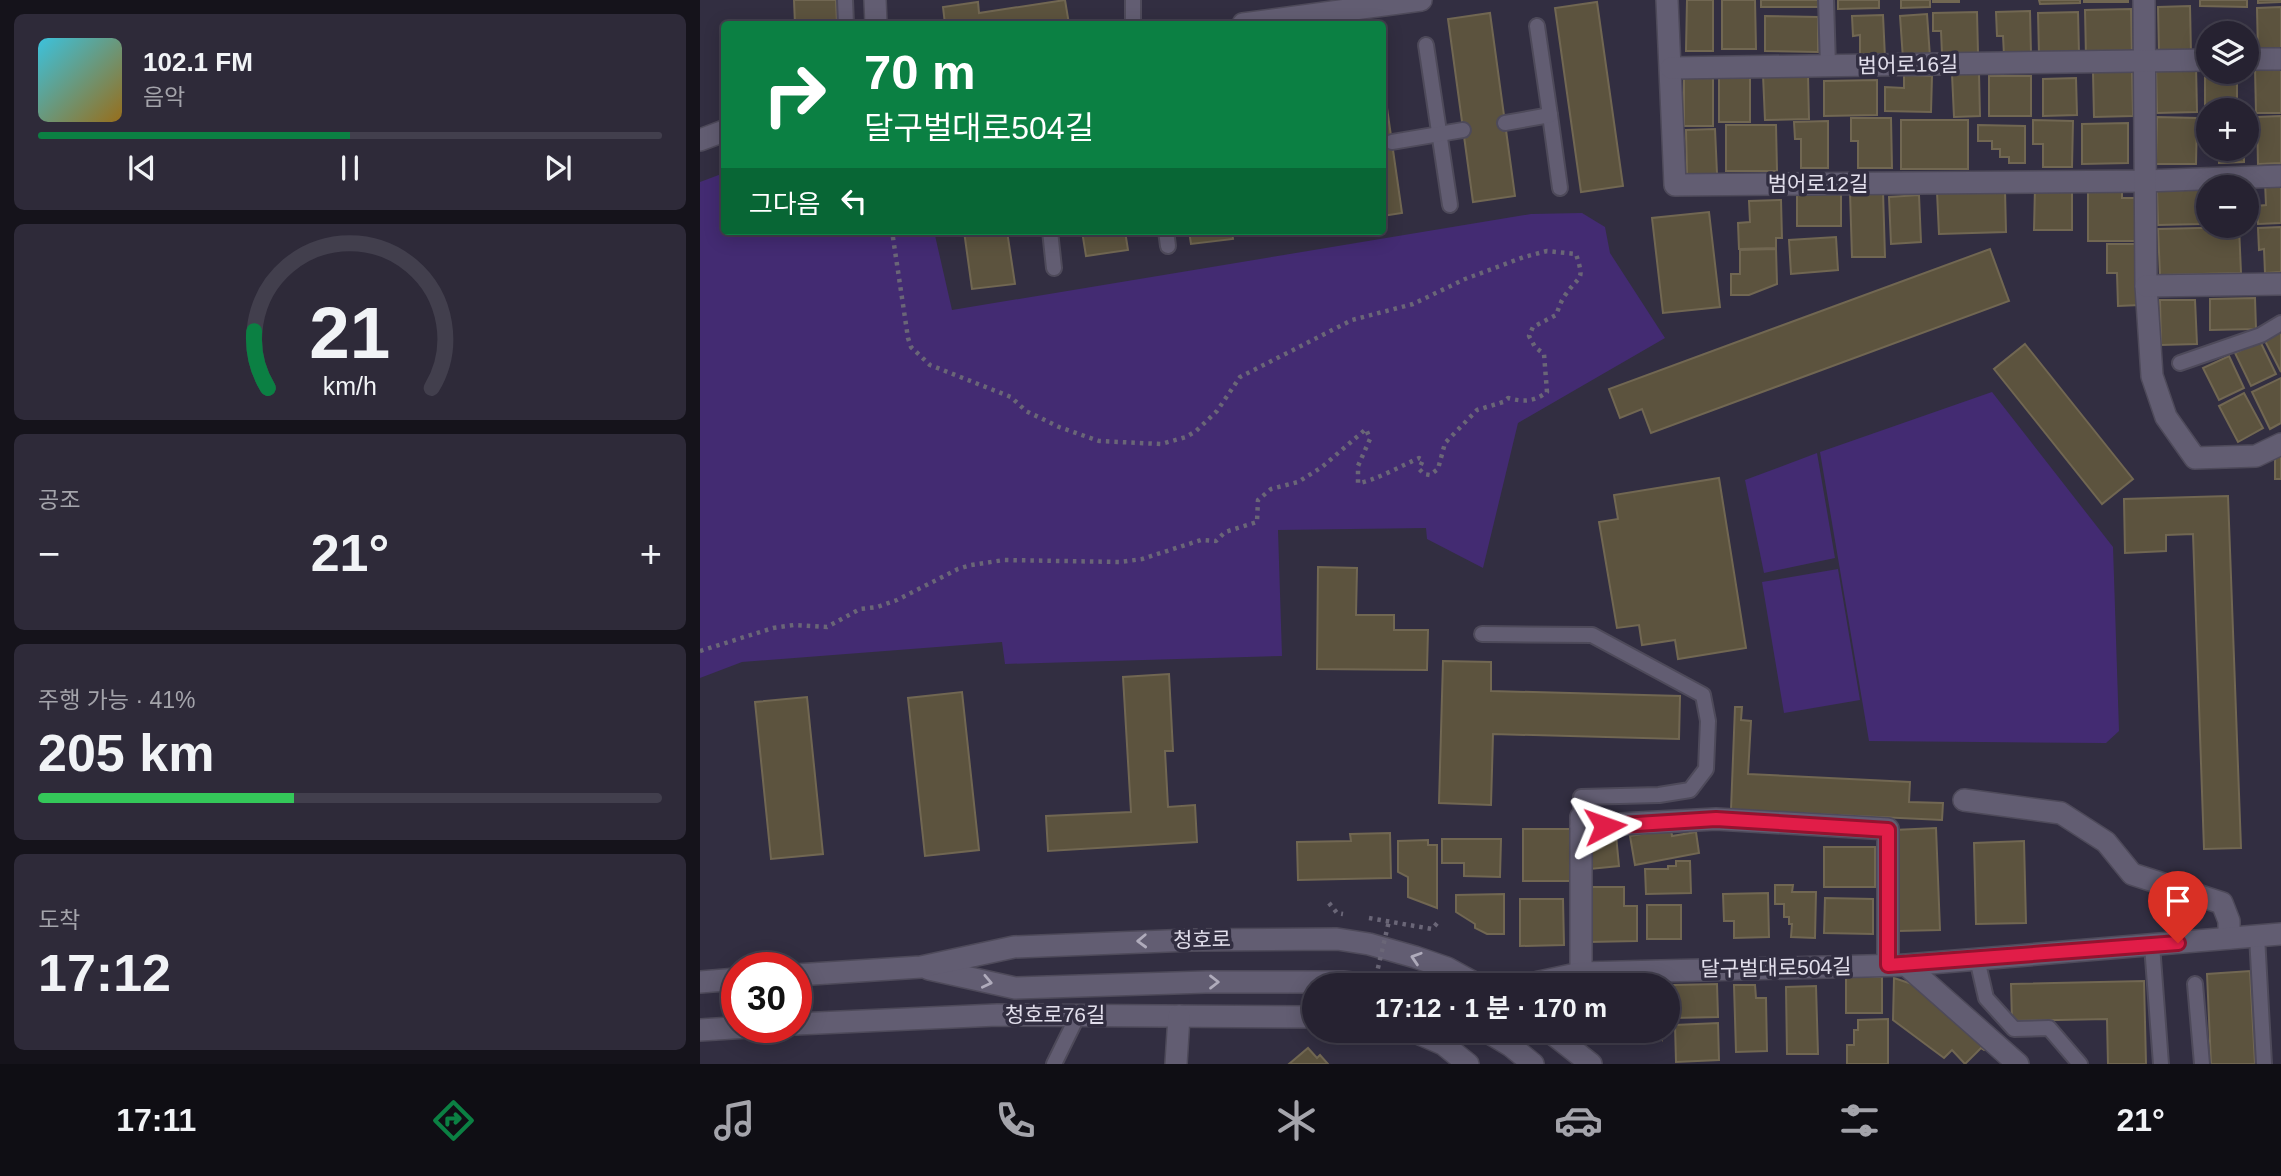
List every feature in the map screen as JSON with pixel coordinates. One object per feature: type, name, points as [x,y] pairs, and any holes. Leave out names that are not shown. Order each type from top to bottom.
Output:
[{"type":"street","points":[[875,0],[876,21]]},
{"type":"street","points":[[1260,21],[1306,8],[1421,0]]},
{"type":"street","name":"범어로12길","points":[[1667,0],[1675,185],[2146,181]]},
{"type":"street","points":[[2144,0],[2146,286],[2152,376],[2166,417],[2195,458],[2256,456],[2281,444]]},
{"type":"street","points":[[2259,59],[2281,59]]},
{"type":"street","name":"범어로16길","points":[[1671,68],[2196,60]]},
{"type":"street","points":[[700,140],[721,132]]},
{"type":"street","points":[[2146,181],[2281,176]]},
{"type":"street","points":[[2146,286],[2281,284]]},
{"type":"street","points":[[1964,800],[2061,813],[2106,842],[2132,874],[2222,903],[2229,921],[2229,938]]},
{"type":"street","points":[[1581,973],[1581,822],[1716,819],[1888,830],[1897,965],[2018,1064]]},
{"type":"street","name":"달구벌대로504길","points":[[1581,973],[1897,965],[2281,934]]},
{"type":"street","name":"청호로","points":[[812,974],[920,967],[1014,947],[1192,940],[1337,939],[1369,944],[1415,957],[1456,973]]},
{"type":"street","name":"청호로","points":[[920,967],[1015,988],[1192,982],[1302,982]]},
{"type":"street","points":[[700,982],[721,980]]},
{"type":"street","name":"청호로76길","points":[[812,1023],[997,1015],[1302,1017]]},
{"type":"street","points":[[1175,1064],[1179,1016]]},
{"type":"street","points":[[700,1030],[721,1029]]},
{"type":"street","points":[[1441,1043],[1468,1064]]},
{"type":"street","points":[[1506,1043],[1533,1064]]},
{"type":"street","points":[[1564,1043],[1591,1064]]},
{"type":"lane","points":[[845,0],[846,21]]},
{"type":"lane","points":[[1133,0],[1133,21]]},
{"type":"lane","points":[[1826,0],[1828,66]]},
{"type":"lane","points":[[1537,26],[1560,188]]},
{"type":"lane","points":[[1426,45],[1450,205]]},
{"type":"lane","points":[[1505,123],[1550,115]]},
{"type":"lane","points":[[1392,142],[1463,130]]},
{"type":"lane","points":[[1050,235],[1054,268]]},
{"type":"lane","points":[[2180,363],[2261,335],[2281,323]]},
{"type":"lane","points":[[1482,634],[1592,635],[1703,695],[1708,721],[1706,769],[1690,790],[1659,795],[1581,797],[1581,822]]},
{"type":"lane","points":[[2257,936],[2264,1064]]},
{"type":"lane","points":[[2152,945],[2161,1064]]},
{"type":"lane","points":[[1977,959],[1986,998],[2014,1029],[2049,1028],[2080,1064]]},
{"type":"lane","points":[[2195,984],[2202,1064]]},
{"type":"lane","points":[[1054,1064],[1078,1015]]},
{"type":"path","points":[[700,650],[773,628],[794,625],[827,627],[860,609],[897,600],[971,565],[1004,560],[1121,562],[1142,559],[1202,540],[1216,541],[1225,532],[1257,522],[1258,499],[1271,489],[1298,482],[1322,467],[1366,429],[1370,439],[1358,466],[1358,483],[1366,483],[1375,476],[1419,458],[1423,460],[1419,469],[1430,475],[1437,469],[1445,443],[1477,410],[1508,398],[1524,402],[1547,392],[1544,354],[1535,347],[1529,336],[1533,327],[1556,315],[1563,296],[1578,281],[1581,270],[1576,254],[1547,251],[1524,257],[1465,279],[1413,304],[1352,320],[1240,377],[1217,411],[1186,437],[1161,444],[1099,441],[1059,427],[1026,411],[1011,397],[930,365],[911,347],[893,235]]},
{"type":"path","points":[[1329,903],[1336,913]]},
{"type":"path","points":[[1377,973],[1389,921],[1432,929],[1440,920]]},
{"type":"shaded area","points":[[721,174],[721,235],[935,235],[952,310],[1531,214],[1582,213],[1605,227],[1610,253],[1665,338],[1518,423],[1483,568],[1427,539],[1426,528],[1278,530],[1282,656],[1005,664],[1002,642],[742,662],[700,678],[700,182]]},
{"type":"shaded area","points":[[1992,392],[2113,547],[2119,731],[2106,743],[1869,741],[1820,452]]},
{"type":"shaded area","points":[[1817,453],[1835,558],[1764,573],[1745,480]]},
{"type":"shaded area","points":[[1838,569],[1860,700],[1784,713],[1762,582]]},
{"type":"building","points":[[794,0],[836,0],[837,21],[795,21]]},
{"type":"building","points":[[1065,0],[1068,21],[945,21],[943,7],[978,2],[979,13]]},
{"type":"building","points":[[1687,0],[1713,0],[1713,51],[1686,51]]},
{"type":"building","points":[[1722,0],[1755,0],[1756,49],[1722,49]]},
{"type":"building","points":[[1761,0],[1819,0],[1819,7],[1761,7]]},
{"type":"building","points":[[1838,0],[1879,0],[1879,8],[1838,9]]},
{"type":"building","points":[[1901,0],[1930,0],[1930,7],[1901,8]]},
{"type":"building","points":[[1959,0],[1959,2],[1933,2]]},
{"type":"building","points":[[2039,0],[2080,0],[2080,3],[2040,4]]},
{"type":"building","points":[[2128,0],[2128,2],[2084,2]]},
{"type":"building","points":[[2200,0],[2247,0],[2247,7],[2200,6]]},
{"type":"building","points":[[2258,0],[2281,0],[2281,2],[2258,3]]},
{"type":"building","points":[[1597,2],[1623,186],[1581,192],[1555,8]]},
{"type":"building","points":[[2190,6],[2191,54],[2159,54],[2158,7]]},
{"type":"building","points":[[2281,7],[2281,52],[2259,53],[2257,8]]},
{"type":"building","points":[[2131,9],[2132,56],[2086,57],[2085,10]]},
{"type":"building","points":[[2030,11],[2031,54],[2004,55],[2003,36],[1997,36],[1996,12]]},
{"type":"building","points":[[1977,12],[1978,53],[1942,54],[1941,31],[1933,31],[1933,13]]},
{"type":"building","points":[[2078,12],[2079,54],[2039,55],[2038,13]]},
{"type":"building","points":[[1490,13],[1515,196],[1473,202],[1448,19]]},
{"type":"building","points":[[1927,14],[1930,57],[1903,59],[1900,16]]},
{"type":"building","points":[[1883,15],[1885,58],[1860,59],[1860,35],[1853,36],[1852,16]]},
{"type":"building","points":[[1765,16],[1818,17],[1818,52],[1765,51]]},
{"type":"building","points":[[2196,65],[2196,112],[2157,113],[2156,66]]},
{"type":"building","points":[[2281,67],[2281,113],[2259,113],[2255,84],[2259,84],[2259,68]]},
{"type":"building","points":[[2132,71],[2133,116],[2094,117],[2093,72]]},
{"type":"building","points":[[1979,73],[1980,116],[1954,117],[1952,74]]},
{"type":"building","points":[[1684,74],[1713,74],[1713,126],[1684,126]]},
{"type":"building","points":[[1808,74],[1809,119],[1765,120],[1763,75]]},
{"type":"building","points":[[1719,75],[1750,75],[1750,122],[1719,122]]},
{"type":"building","points":[[1904,75],[1932,76],[1931,112],[1885,111],[1885,87],[1904,88]]},
{"type":"building","points":[[1989,76],[2031,76],[2031,116],[1989,116]]},
{"type":"building","points":[[2076,78],[2077,115],[2043,116],[2043,79]]},
{"type":"building","points":[[1877,80],[1877,115],[1824,116],[1824,81]]},
{"type":"building","points":[[2205,84],[2237,84],[2237,98],[2205,98]]},
{"type":"building","points":[[1386,101],[1402,213],[1386,215]]},
{"type":"building","points":[[2281,116],[2281,163],[2258,164],[2259,117]]},
{"type":"building","points":[[2157,117],[2196,118],[2196,164],[2156,164]]},
{"type":"building","points":[[1851,118],[1891,118],[1892,168],[1858,168],[1858,141],[1851,141]]},
{"type":"building","points":[[1901,120],[1968,120],[1968,169],[1901,169]]},
{"type":"building","points":[[2033,120],[2073,121],[2072,167],[2043,167],[2043,144],[2033,144]]},
{"type":"building","points":[[1828,121],[1828,168],[1801,168],[1801,139],[1795,139],[1794,122]]},
{"type":"building","points":[[2128,123],[2128,163],[2082,164],[2082,124]]},
{"type":"building","points":[[1726,125],[1776,125],[1777,171],[1726,171]]},
{"type":"building","points":[[1978,125],[2025,126],[2025,163],[2009,163],[2009,157],[2000,157],[2000,149],[1992,149],[1992,141],[1978,141]]},
{"type":"building","points":[[1715,129],[1717,174],[1687,175],[1686,130]]},
{"type":"building","points":[[2219,161],[2244,161],[2244,162]]},
{"type":"building","points":[[2265,182],[2281,182],[2281,223],[2259,224],[2259,206],[2266,205]]},
{"type":"building","points":[[2196,184],[2196,224],[2158,225],[2157,191],[2166,185]]},
{"type":"building","points":[[2035,187],[2072,187],[2072,230],[2034,230]]},
{"type":"building","points":[[2088,187],[2122,187],[2122,198],[2137,198],[2137,241],[2088,241]]},
{"type":"building","points":[[2005,190],[2006,232],[1939,234],[1937,192]]},
{"type":"building","points":[[1883,191],[1885,257],[1852,257],[1850,192]]},
{"type":"building","points":[[1797,194],[1841,194],[1841,226],[1797,226]]},
{"type":"building","points":[[1919,195],[1921,242],[1891,244],[1889,197]]},
{"type":"building","points":[[1781,200],[1782,238],[1776,238],[1776,248],[1739,249],[1738,223],[1750,222],[1749,201]]},
{"type":"building","points":[[1709,212],[1720,307],[1663,313],[1652,218]]},
{"type":"building","points":[[2281,227],[2281,272],[2265,273],[2264,249],[2259,250],[2259,228]]},
{"type":"building","points":[[2196,228],[2196,238],[2239,238],[2241,273],[2160,275],[2158,229]]},
{"type":"building","points":[[965,235],[1008,235],[1015,284],[972,289]]},
{"type":"building","points":[[1083,235],[1126,235],[1128,250],[1086,256]]},
{"type":"building","points":[[1190,235],[1232,235],[1233,239],[1191,244]]},
{"type":"building","points":[[1836,237],[1838,270],[1791,274],[1789,240]]},
{"type":"building","points":[[2107,244],[2139,244],[2140,305],[2118,306],[2117,273],[2107,273]]},
{"type":"building","points":[[1776,249],[1777,284],[1749,295],[1731,295],[1731,274],[1740,274],[1740,250]]},
{"type":"building","points":[[1990,249],[2009,301],[1651,433],[1642,409],[1620,418],[1609,389]]},
{"type":"building","points":[[2255,298],[2256,329],[2210,330],[2210,299]]},
{"type":"building","points":[[2160,300],[2195,300],[2197,344],[2161,345]]},
{"type":"building","points":[[2281,331],[2281,372],[2264,339]]},
{"type":"building","points":[[2260,341],[2276,374],[2251,386],[2235,353]]},
{"type":"building","points":[[2025,344],[2133,479],[2102,504],[1994,369]]},
{"type":"building","points":[[2229,356],[2244,388],[2219,400],[2203,368]]},
{"type":"building","points":[[2281,378],[2281,423],[2270,429],[2252,392]]},
{"type":"building","points":[[2244,393],[2263,428],[2238,442],[2219,406]]},
{"type":"building","points":[[2281,454],[2281,479],[2275,479],[2275,455]]},
{"type":"building","points":[[1719,478],[1746,648],[1678,659],[1675,640],[1642,645],[1639,625],[1617,628],[1599,522],[1618,519],[1614,495]]},
{"type":"building","points":[[2228,496],[2241,848],[2204,849],[2193,534],[2166,535],[2166,551],[2125,553],[2124,499]]},
{"type":"building","points":[[1318,567],[1357,568],[1356,615],[1394,615],[1394,630],[1428,630],[1427,670],[1317,669]]},
{"type":"building","points":[[1443,661],[1491,662],[1491,691],[1680,696],[1679,739],[1493,734],[1491,805],[1439,803]]},
{"type":"building","points":[[1169,674],[1173,751],[1165,751],[1168,807],[1195,805],[1197,842],[1048,851],[1046,816],[1131,812],[1123,677]]},
{"type":"building","points":[[962,692],[979,850],[925,856],[908,698]]},
{"type":"building","points":[[807,697],[823,854],[771,859],[755,702]]},
{"type":"building","points":[[1735,707],[1742,707],[1741,720],[1751,721],[1748,774],[1910,782],[1909,802],[1943,803],[1942,820],[1731,810]]},
{"type":"building","points":[[1936,828],[1940,930],[1898,931],[1894,830]]},
{"type":"building","points":[[1523,829],[1570,829],[1570,881],[1523,881]]},
{"type":"building","points":[[1671,829],[1672,836],[1696,832],[1699,853],[1635,865],[1630,836]]},
{"type":"building","points":[[1390,833],[1391,878],[1298,880],[1297,842],[1351,841],[1350,834]]},
{"type":"building","points":[[1616,835],[1619,866],[1590,869],[1589,845],[1595,837]]},
{"type":"building","points":[[1442,839],[1501,839],[1500,877],[1464,876],[1464,863],[1442,863]]},
{"type":"building","points":[[1428,840],[1428,845],[1437,845],[1437,908],[1408,897],[1408,877],[1398,872],[1398,841]]},
{"type":"building","points":[[2024,841],[2026,923],[1976,924],[1974,843]]},
{"type":"building","points":[[1824,847],[1875,847],[1875,887],[1824,887]]},
{"type":"building","points":[[1676,861],[1690,861],[1691,893],[1646,894],[1645,869],[1668,869],[1668,866],[1676,866]]},
{"type":"building","points":[[1775,885],[1793,885],[1792,892],[1816,892],[1815,938],[1791,937],[1792,924],[1789,924],[1789,917],[1784,917],[1784,904],[1775,904]]},
{"type":"building","points":[[1589,887],[1624,887],[1624,906],[1637,906],[1637,941],[1589,942]]},
{"type":"building","points":[[1768,893],[1769,937],[1734,938],[1734,921],[1724,921],[1723,894]]},
{"type":"building","points":[[1504,894],[1504,934],[1487,934],[1456,912],[1456,895]]},
{"type":"building","points":[[1825,898],[1873,899],[1873,934],[1824,933]]},
{"type":"building","points":[[1520,899],[1563,899],[1564,945],[1520,946]]},
{"type":"building","points":[[1647,905],[1681,905],[1681,939],[1647,939]]},
{"type":"building","points":[[2250,971],[2255,1064],[2211,1064],[2207,974]]},
{"type":"building","points":[[1846,977],[1882,977],[1882,1013],[1846,1013]]},
{"type":"building","points":[[1894,978],[1918,986],[1991,1042],[1965,1064],[1952,1050],[1944,1058],[1893,1020]]},
{"type":"building","points":[[2144,981],[2146,1064],[2108,1064],[2107,1019],[2012,1021],[2011,984]]},
{"type":"building","points":[[1717,984],[1718,1017],[1680,1018],[1680,985]]},
{"type":"building","points":[[1734,985],[1755,985],[1756,998],[1766,998],[1767,1051],[1736,1052]]},
{"type":"building","points":[[1816,986],[1818,1054],[1787,1054],[1786,987]]},
{"type":"building","points":[[1888,1019],[1888,1064],[1847,1064],[1847,1045],[1854,1045],[1854,1030],[1858,1030],[1858,1020]]},
{"type":"building","points":[[1718,1023],[1719,1060],[1676,1062],[1675,1043],[1680,1043],[1680,1025]]},
{"type":"building","points":[[1308,1048],[1317,1058],[1320,1055],[1328,1064],[1289,1064]]},
{"type":"route","points":[[1605,826],[1716,819],[1888,830],[1888,965],[2178,943]]}]
